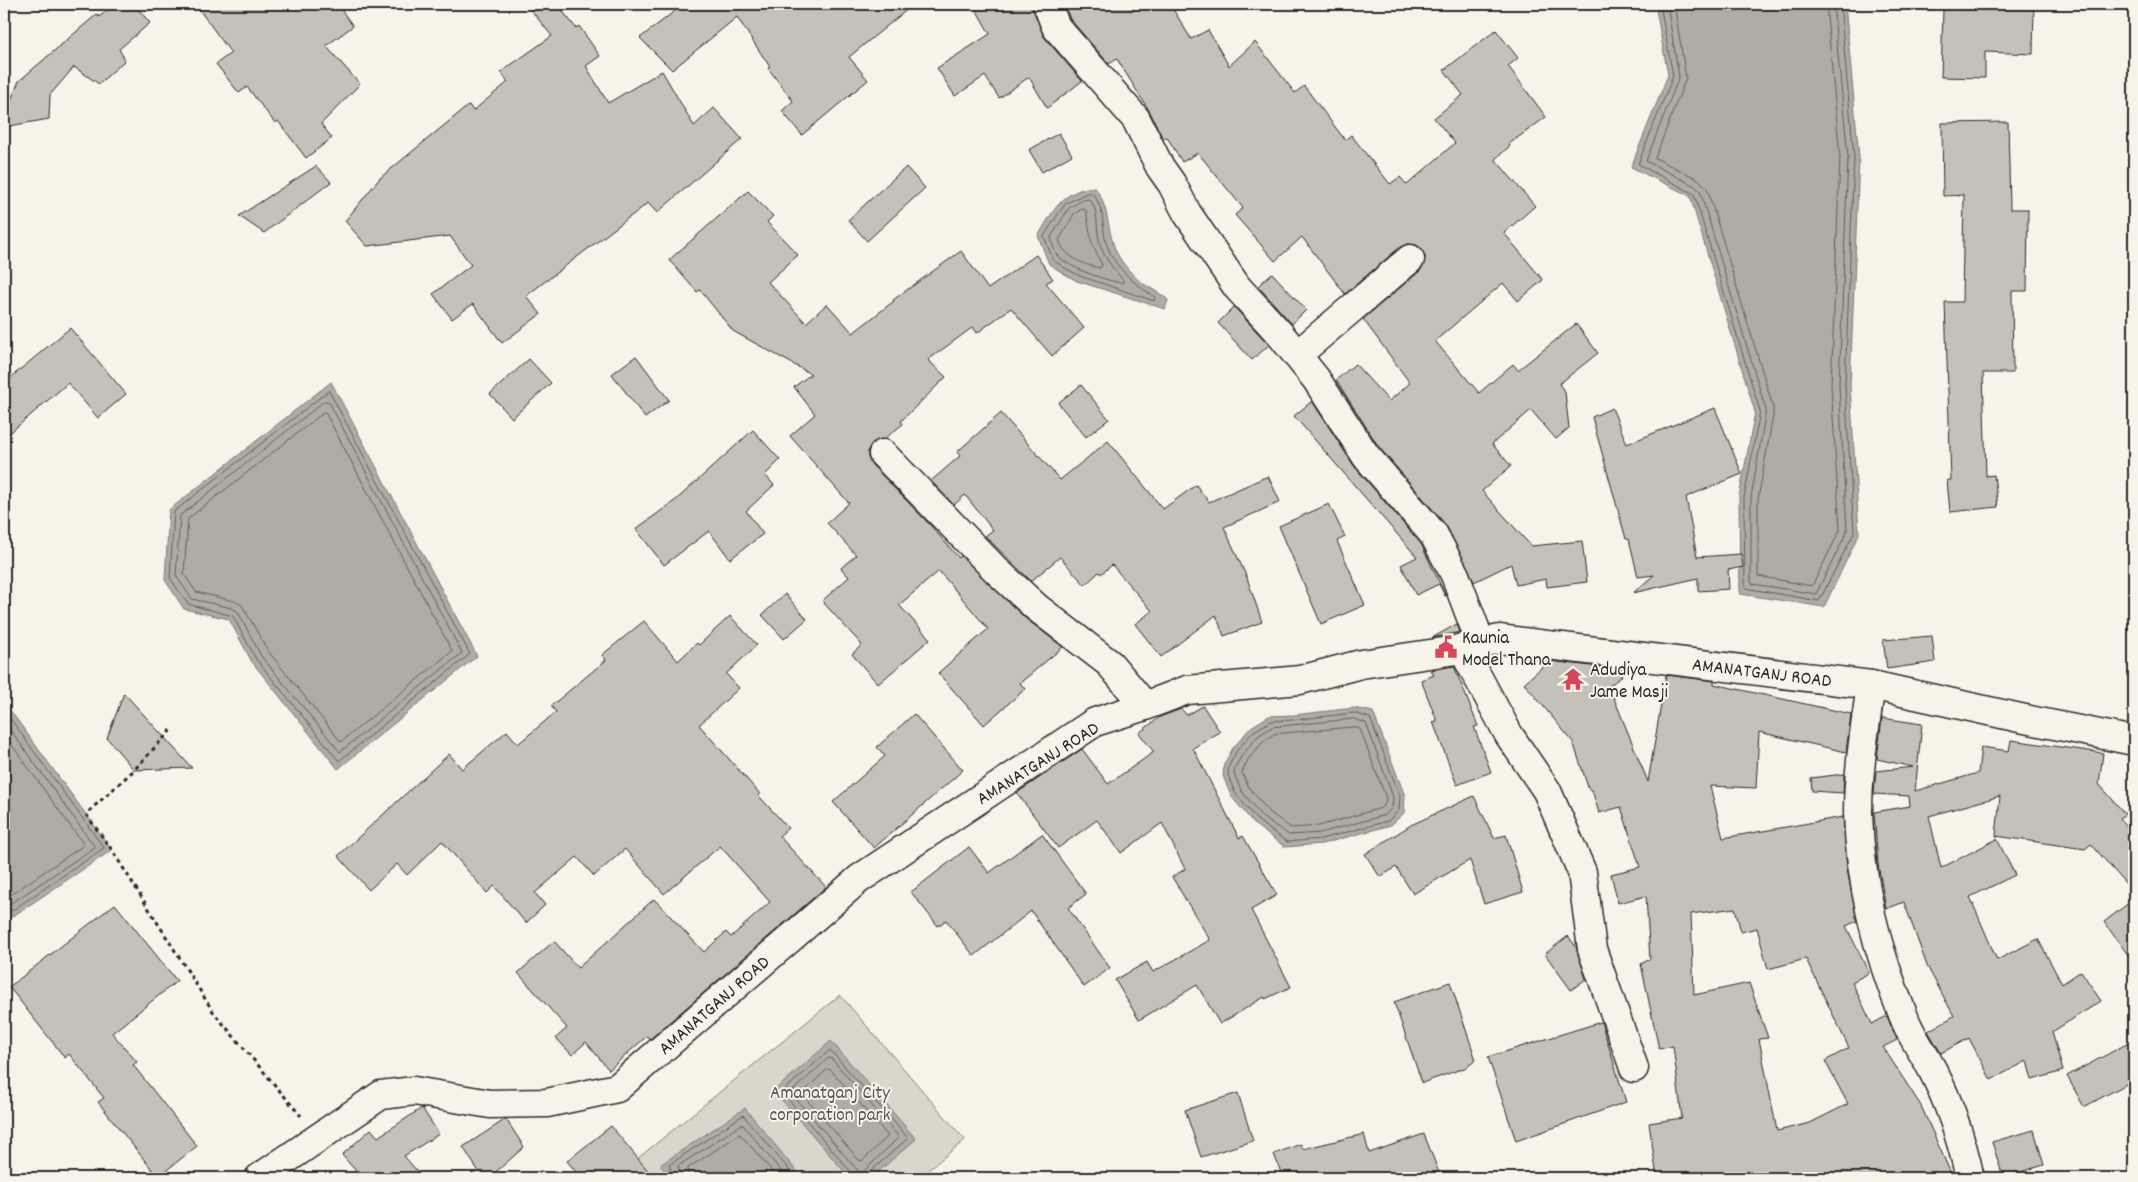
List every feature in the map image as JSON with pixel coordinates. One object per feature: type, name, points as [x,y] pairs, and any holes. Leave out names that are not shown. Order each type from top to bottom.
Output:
[{"type":"street","points":[[1046,4],[1056,27],[1136,119],[1160,167],[1172,184],[1187,213],[1237,287],[1297,355],[1316,379],[1366,456],[1434,535],[1455,575],[1471,646],[1509,735],[1547,791],[1582,872],[1592,949],[1634,1068]]},
{"type":"street","points":[[1297,355],[1410,259]]},
{"type":"street","points":[[883,454],[946,520],[1024,595],[1110,664],[1146,706]]},
{"type":"street","name":"AMANATGANJ ROAD","points":[[259,1178],[381,1095],[414,1091],[490,1104],[547,1103],[617,1088],[859,879],[1095,722],[1146,706],[1187,690],[1300,680],[1361,664],[1471,646],[1499,639],[1871,685],[2134,741]]},
{"type":"street","points":[[1871,685],[1861,756],[1858,812],[1861,860],[1868,900],[1886,970],[1906,1024],[1934,1073],[1960,1134],[1970,1178]]},
{"type":"path","points":[[171,730],[134,770],[86,814],[112,850],[214,1013],[320,1137]]},
{"type":"green space","name":"Amanatganj City corporation park","points":[[840,995],[965,1140],[918,1178],[643,1178],[632,1163]]},
{"type":"water","points":[[1655,4],[1845,4],[1859,157],[1850,385],[1859,534],[1824,607],[1740,594],[1739,497],[1755,412],[1690,196],[1631,167],[1668,75]]},
{"type":"water","points":[[1095,188],[1104,204],[1112,240],[1119,257],[1129,271],[1139,280],[1168,300],[1165,309],[1077,281],[1049,264],[1038,236],[1052,213],[1063,200],[1077,191]]},
{"type":"water","points":[[331,382],[477,656],[338,769],[252,662],[229,619],[184,609],[165,580],[169,510]]},
{"type":"water","points":[[4,702],[112,850],[4,922]]},
{"type":"water","points":[[1354,708],[1373,712],[1405,796],[1404,813],[1391,825],[1322,844],[1285,847],[1255,825],[1231,796],[1223,776],[1224,764],[1233,748],[1251,727],[1269,716]]},
{"type":"water","points":[[831,1041],[916,1139],[871,1178],[850,1178],[774,1091]]},
{"type":"water","points":[[745,1108],[802,1178],[671,1178],[660,1165]]},
{"type":"building","points":[[114,4],[134,4],[150,23],[119,49],[125,60],[99,84],[74,67],[50,95],[49,119],[4,127],[4,117],[19,81],[97,14],[99,17]]},
{"type":"building","points":[[195,4],[337,4],[353,26],[326,46],[360,84],[321,124],[332,138],[306,158],[278,121],[275,123],[247,87],[239,93],[216,64],[231,53]]},
{"type":"building","points":[[526,4],[557,4],[576,28],[579,26],[600,56],[586,66],[608,103],[662,71],[694,126],[714,108],[742,139],[657,213],[648,203],[526,296],[541,314],[502,343],[473,304],[452,319],[433,294],[471,265],[450,236],[367,246],[345,221],[380,178],[469,105],[473,111],[508,82],[501,72],[552,36]]},
{"type":"building","points":[[684,4],[914,4],[849,57],[868,80],[802,135],[782,111],[793,101],[768,68],[770,67],[737,17],[672,70],[640,38]]},
{"type":"building","points":[[973,4],[1032,4],[1044,37],[1082,81],[1047,108],[1029,77],[999,98],[985,76],[955,96],[937,68],[990,34]]},
{"type":"building","points":[[1064,4],[1170,4],[1191,39],[1208,30],[1229,66],[1255,42],[1295,93],[1304,86],[1345,140],[1351,135],[1390,184],[1400,177],[1407,185],[1455,143],[1434,118],[1463,95],[1444,70],[1496,30],[1518,58],[1508,66],[1546,117],[1509,144],[1510,146],[1495,159],[1535,206],[1504,233],[1543,280],[1518,301],[1503,283],[1435,341],[1479,393],[1513,364],[1518,370],[1576,324],[1598,353],[1559,384],[1565,392],[1569,428],[1556,439],[1531,410],[1492,444],[1511,466],[1482,491],[1531,546],[1582,541],[1587,582],[1547,587],[1546,579],[1516,585],[1511,564],[1474,582],[1446,525],[1379,447],[1336,380],[1355,364],[1389,401],[1410,383],[1363,319],[1420,271],[1424,265],[1425,257],[1422,249],[1416,245],[1408,244],[1400,247],[1345,294],[1302,237],[1275,261],[1235,215],[1243,208],[1198,153],[1182,162],[1167,137],[1163,139],[1150,112],[1117,59],[1109,64],[1070,19]]},
{"type":"building","points":[[1994,4],[2034,4],[2033,54],[1985,52],[1985,78],[1941,77],[1943,9],[1994,10]]},
{"type":"building","points":[[2008,122],[2010,209],[2028,209],[2027,291],[2012,291],[2013,373],[1983,373],[1986,476],[1994,475],[1998,507],[1950,512],[1947,480],[1951,480],[1945,302],[1962,302],[1964,195],[1943,196],[1942,123]]},
{"type":"building","points":[[1059,133],[1072,155],[1042,172],[1029,150]]},
{"type":"building","points":[[316,166],[331,182],[264,233],[239,216]]},
{"type":"building","points":[[906,167],[925,188],[867,241],[848,220]]},
{"type":"building","points":[[748,191],[773,216],[767,222],[798,255],[768,282],[806,323],[827,304],[853,333],[893,300],[961,251],[988,289],[1036,255],[1053,279],[1046,283],[1084,328],[1052,356],[1011,308],[977,333],[973,327],[928,360],[946,377],[901,421],[903,424],[884,439],[872,443],[868,450],[868,458],[872,465],[959,558],[961,556],[1025,618],[1063,647],[1020,683],[1025,689],[984,725],[938,673],[988,629],[939,571],[899,605],[930,639],[878,684],[852,654],[862,645],[822,601],[849,577],[841,568],[856,555],[827,523],[849,503],[790,436],[815,414],[794,387],[811,374],[733,331],[700,290],[697,292],[669,260]]},
{"type":"building","points":[[1272,273],[1306,310],[1292,324],[1258,286]]},
{"type":"building","points":[[1234,307],[1269,345],[1252,360],[1218,323]]},
{"type":"building","points":[[70,328],[126,394],[98,418],[68,383],[4,438],[4,383]]},
{"type":"building","points":[[636,356],[669,400],[645,418],[612,374]]},
{"type":"building","points":[[529,359],[551,383],[512,418],[490,394]]},
{"type":"building","points":[[1081,385],[1109,419],[1086,437],[1058,403]]},
{"type":"building","points":[[1312,401],[1354,466],[1421,544],[1446,596],[1439,584],[1416,595],[1401,565],[1417,557],[1294,416]]},
{"type":"building","points":[[1612,408],[1627,444],[1715,408],[1742,474],[1686,497],[1697,557],[1741,554],[1743,567],[1728,570],[1729,589],[1698,591],[1698,578],[1633,593],[1654,575],[1638,577],[1629,539],[1626,539],[1592,417]]},
{"type":"building","points":[[1001,413],[1060,480],[1108,441],[1163,509],[1196,485],[1209,502],[1268,476],[1280,502],[1224,527],[1247,578],[1262,622],[1224,636],[1216,615],[1161,657],[1135,624],[1152,611],[1112,565],[1101,574],[1099,572],[1085,585],[1060,557],[1031,581],[985,536],[993,530],[965,495],[954,505],[931,481],[960,456],[957,452]]},
{"type":"building","points":[[753,430],[780,460],[765,475],[774,485],[746,511],[763,534],[730,559],[709,531],[664,565],[636,529],[676,500]]},
{"type":"building","points":[[1329,504],[1345,537],[1337,541],[1365,605],[1321,624],[1279,526]]},
{"type":"building","points":[[785,594],[807,619],[784,639],[762,615]]},
{"type":"building","points":[[730,616],[757,645],[726,674],[739,688],[699,725],[788,828],[779,836],[826,887],[650,1039],[647,1036],[609,1070],[586,1042],[572,1055],[556,1038],[567,1028],[518,973],[554,941],[578,968],[654,899],[704,952],[726,932],[731,937],[770,902],[720,846],[664,894],[625,849],[594,876],[577,857],[535,893],[545,905],[526,923],[494,886],[487,893],[442,841],[407,875],[397,864],[369,890],[338,856],[449,754],[462,769],[507,731],[518,744],[556,712],[551,706],[606,660],[602,655],[644,621],[678,661],[697,643],[699,645]]},
{"type":"building","points":[[1457,624],[1460,632],[1432,638]]},
{"type":"building","points":[[1932,636],[1935,662],[1887,669],[1883,640]]},
{"type":"building","points":[[1549,661],[1616,669],[1622,676],[1609,686],[1648,782],[1666,675],[1714,681],[1714,684],[1851,714],[1846,752],[1759,732],[1756,788],[1710,786],[1723,838],[1843,817],[1847,869],[1857,921],[1846,926],[1869,973],[1852,982],[1872,1024],[1887,1016],[1897,1040],[1883,1047],[1921,1106],[1953,1178],[1657,1178],[1649,1123],[1682,1118],[1673,1046],[1659,1049],[1641,964],[1650,959],[1646,896],[1618,903],[1611,874],[1640,867],[1621,807],[1599,813],[1573,742],[1524,683]],"holes":[[[1735,908],[1741,932],[1757,928],[1768,969],[1806,959],[1849,1048],[1825,1061],[1848,1104],[1810,1123],[1777,1131],[1759,1039],[1768,1038],[1749,983],[1694,995],[1691,914]]]},
{"type":"building","points":[[1454,666],[1478,726],[1474,727],[1491,772],[1457,785],[1433,722],[1437,721],[1421,680],[1434,675],[1431,670]]},
{"type":"building","points":[[124,693],[192,768],[134,770],[107,738]]},
{"type":"building","points":[[1203,706],[1220,732],[1193,748],[1239,838],[1243,836],[1277,895],[1251,910],[1291,987],[1265,999],[1264,997],[1220,1024],[1197,985],[1139,1020],[1115,980],[1147,962],[1153,972],[1210,940],[1172,877],[1185,869],[1162,823],[1121,853],[1097,820],[1058,848],[1017,793],[1082,749],[1108,784],[1154,752],[1139,733],[1160,717],[1181,709],[1187,715]]},
{"type":"building","points":[[914,714],[963,770],[874,848],[833,802],[885,756],[877,747]]},
{"type":"building","points":[[1882,718],[1922,724],[1915,791],[1978,773],[1981,747],[2009,751],[2011,740],[2103,753],[2099,784],[2125,814],[2120,818],[2134,834],[2134,893],[2091,844],[2085,849],[1996,836],[2000,796],[1929,816],[1941,868],[1997,839],[2015,875],[1970,897],[1997,960],[2038,939],[2062,984],[2081,971],[2101,1001],[2052,1032],[2063,1071],[2032,1080],[2027,1061],[1991,1080],[1969,1038],[1941,1053],[1928,1031],[1954,1016],[1927,966],[1904,902],[1886,909],[1878,864],[1874,812],[1910,806],[1909,796],[1874,794],[1876,771],[1913,767],[1877,759]]},
{"type":"building","points":[[1844,774],[1843,793],[1812,791],[1811,778]]},
{"type":"building","points":[[1474,796],[1494,838],[1506,835],[1523,892],[1484,904],[1470,860],[1413,894],[1396,867],[1380,877],[1365,854],[1411,825]]},
{"type":"building","points":[[1042,834],[1086,894],[1068,908],[1110,968],[1084,987],[1031,911],[974,956],[946,920],[938,926],[911,892],[969,847],[989,873]]},
{"type":"building","points":[[2134,899],[2134,963],[2104,922]]},
{"type":"building","points":[[115,904],[177,981],[112,1033],[137,1062],[133,1065],[197,1146],[158,1177],[98,1102],[104,1098],[69,1054],[65,1058],[9,987]]},
{"type":"building","points":[[1568,936],[1576,947],[1586,979],[1571,990],[1545,954]]},
{"type":"building","points":[[1450,982],[1476,1060],[1467,1067],[1422,1083],[1394,1002]]},
{"type":"building","points":[[1601,1022],[1626,1102],[1516,1141],[1488,1057]]},
{"type":"building","points":[[2134,1040],[2134,1080],[2084,1107],[2067,1076]]},
{"type":"building","points":[[1238,1093],[1253,1141],[1201,1157],[1185,1110]]},
{"type":"building","points":[[422,1108],[439,1134],[404,1156],[423,1178],[362,1178],[342,1155],[371,1129],[378,1137]]},
{"type":"building","points":[[506,1119],[524,1147],[489,1178],[483,1178],[463,1147]]},
{"type":"building","points":[[611,1126],[654,1178],[581,1178],[567,1161]]},
{"type":"building","points":[[2034,1130],[2044,1165],[2003,1177],[1992,1142]]},
{"type":"building","points":[[1364,1134],[1369,1153],[1424,1134],[1441,1178],[1283,1178],[1274,1154],[1301,1144],[1303,1149]]},
{"type":"place","name":"Kaunia Model Thana","points":[[1446,647]]},
{"type":"place","name":"Adudiya Jame Masji","points":[[1573,679]]}]
